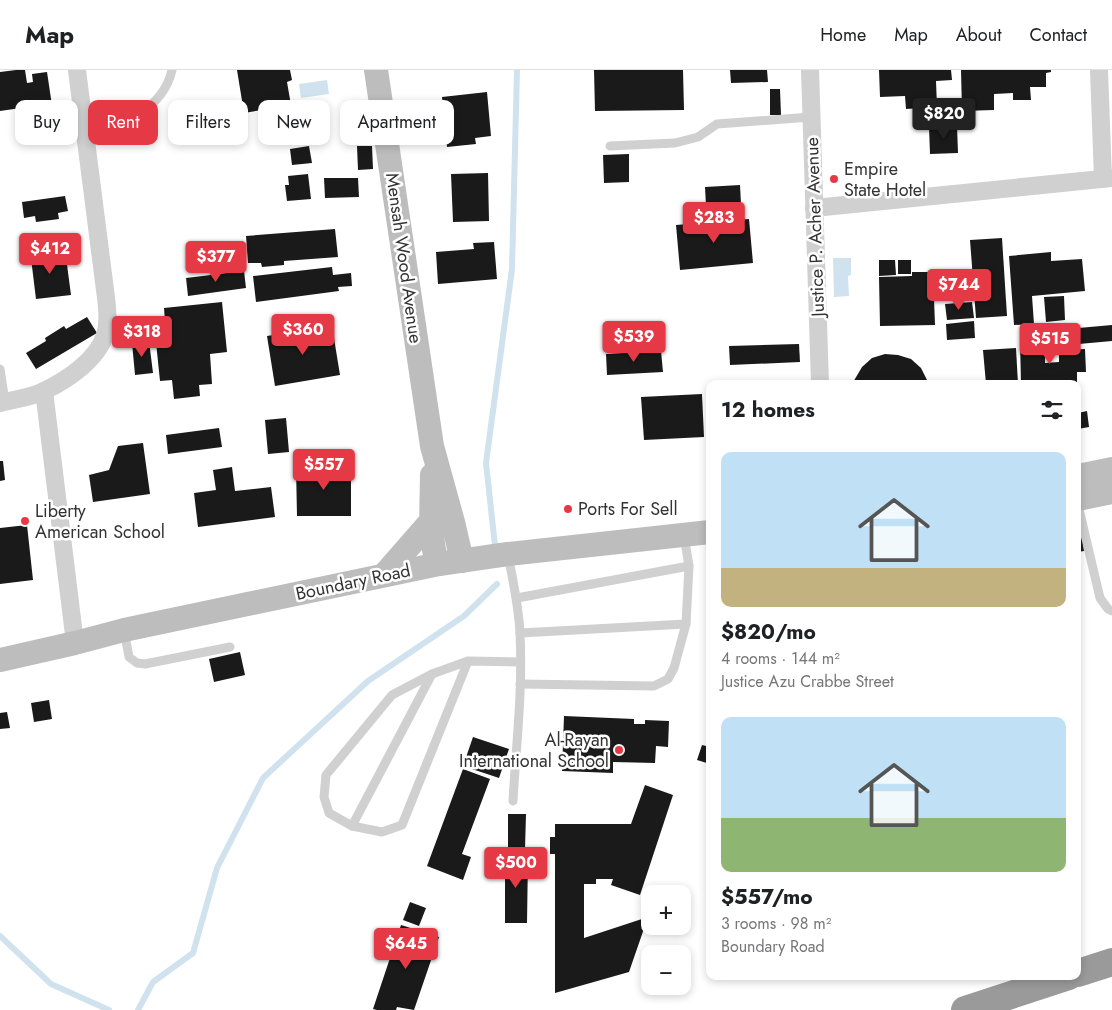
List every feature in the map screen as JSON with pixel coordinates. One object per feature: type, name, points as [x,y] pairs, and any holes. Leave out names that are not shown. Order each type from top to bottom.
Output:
[{"type":"highway","points":[[1081,972],[1112,962]]},
{"type":"highway","points":[[965,1010],[1057,980]]},
{"type":"main road","name":"Mensah Wood Avenue","points":[[376,70],[443,521],[462,561]]},
{"type":"main road","points":[[1081,475],[1112,469]]},
{"type":"main road","points":[[1081,498],[1112,492]]},
{"type":"main road","name":"Mensah Wood Avenue","points":[[439,564],[436,560],[432,533],[443,521]]},
{"type":"main road","points":[[384,575],[443,521],[499,556]]},
{"type":"main road","name":"Boundary Road","points":[[0,660],[75,644],[124,630],[439,564],[706,532]]},
{"type":"street","points":[[3,402],[44,391],[77,370],[97,352],[105,334],[107,306],[77,70]]},
{"type":"street","name":"Justice P. Acher Avenue","points":[[810,70],[820,380]]},
{"type":"street","points":[[814,208],[1107,178],[1099,70]]},
{"type":"street","points":[[44,391],[75,644]]},
{"type":"lane","points":[[86,140],[122,126],[152,104],[169,81],[172,70]]},
{"type":"lane","points":[[610,146],[675,144],[698,137],[717,124],[811,117]]},
{"type":"lane","points":[[0,370],[3,402]]},
{"type":"lane","points":[[1081,518],[1100,598],[1108,609],[1112,611]]},
{"type":"lane","points":[[520,684],[654,686],[668,679],[674,668],[686,624],[689,566],[684,535]]},
{"type":"lane","points":[[499,556],[517,598],[520,633],[520,684],[513,801]]},
{"type":"lane","points":[[517,598],[689,566]]},
{"type":"lane","points":[[520,633],[686,624]]},
{"type":"lane","points":[[124,630],[129,657],[137,663],[145,664],[230,647]]},
{"type":"lane","points":[[468,661],[402,825],[382,832],[352,826],[329,813],[324,796],[326,775],[392,695],[432,674],[468,661],[520,662]]},
{"type":"lane","points":[[352,826],[432,674]]},
{"type":"water","points":[[327,80],[329,94],[301,98],[299,84]]},
{"type":"water","points":[[833,258],[851,258],[851,275],[848,276],[849,296],[834,297]]},
{"type":"building","points":[[25,70],[27,83],[33,82],[32,74],[47,72],[51,100],[15,100],[15,109],[0,111],[0,72]]},
{"type":"building","points":[[237,70],[290,70],[292,80],[287,82],[290,100],[258,100],[258,111],[248,112],[248,100],[242,100]]},
{"type":"building","points":[[594,70],[683,70],[684,110],[595,111]]},
{"type":"building","points":[[730,70],[767,70],[768,82],[731,83]]},
{"type":"building","points":[[879,70],[951,70],[952,80],[936,81],[937,107],[906,109],[905,96],[880,97]]},
{"type":"building","points":[[961,70],[1051,70],[1051,72],[1046,73],[1046,87],[1030,87],[1031,100],[1013,100],[1013,93],[994,94],[994,110],[962,111]]},
{"type":"building","points":[[770,89],[780,89],[781,115],[770,115]]},
{"type":"building","points":[[487,92],[491,136],[475,138],[476,144],[447,147],[447,145],[454,145],[454,100],[442,100],[442,97]]},
{"type":"building","points":[[957,126],[958,153],[930,154],[929,127]]},
{"type":"building","points":[[309,146],[312,163],[292,165],[290,149]]},
{"type":"building","points":[[357,146],[372,146],[373,169],[358,170]]},
{"type":"building","points":[[629,154],[629,182],[604,183],[603,155]]},
{"type":"building","points":[[488,173],[489,221],[453,222],[451,174]]},
{"type":"building","points":[[308,174],[311,199],[287,201],[285,185],[289,185],[288,176]]},
{"type":"building","points":[[324,178],[358,178],[359,197],[325,198]]},
{"type":"building","points":[[740,185],[741,204],[706,206],[705,187]]},
{"type":"building","points":[[65,196],[68,211],[58,213],[59,219],[36,222],[35,216],[24,218],[22,202]]},
{"type":"building","points":[[749,219],[753,263],[680,270],[676,225]]},
{"type":"building","points":[[335,229],[338,257],[284,261],[284,265],[262,267],[261,263],[248,263],[246,236]]},
{"type":"building","points":[[1002,238],[1007,316],[976,318],[970,240]]},
{"type":"building","points":[[494,242],[497,279],[438,284],[436,252],[474,249],[473,243]]},
{"type":"building","points":[[46,248],[47,259],[66,257],[71,295],[36,299],[30,250]]},
{"type":"building","points":[[1051,252],[1051,261],[1082,259],[1085,291],[1032,296],[1034,324],[1014,325],[1009,256]]},
{"type":"building","points":[[879,260],[895,260],[896,275],[879,276]]},
{"type":"building","points":[[898,260],[911,260],[911,274],[898,274]]},
{"type":"building","points":[[332,267],[333,275],[351,273],[352,286],[338,287],[339,291],[256,302],[253,276]]},
{"type":"building","points":[[244,271],[246,288],[188,296],[186,278]]},
{"type":"building","points":[[912,272],[933,272],[935,325],[880,326],[879,277],[912,276]]},
{"type":"building","points":[[1064,296],[1065,320],[1046,322],[1044,297]]},
{"type":"building","points":[[222,302],[227,352],[210,354],[212,384],[199,385],[200,396],[174,399],[172,380],[160,381],[154,323],[165,322],[164,308]]},
{"type":"building","points":[[972,302],[974,318],[947,320],[945,304]]},
{"type":"building","points":[[87,317],[97,333],[36,369],[26,353],[46,341],[45,338],[64,326],[66,329]]},
{"type":"building","points":[[974,321],[975,338],[947,340],[946,324]]},
{"type":"building","points":[[1112,325],[1112,341],[1057,346],[1056,330]]},
{"type":"building","points":[[332,326],[340,375],[275,386],[267,336]]},
{"type":"building","points":[[1045,339],[1045,363],[1059,362],[1059,350],[1085,349],[1086,372],[1077,372],[1077,380],[1021,380],[1020,340]]},
{"type":"building","points":[[149,341],[153,373],[135,375],[132,343]]},
{"type":"building","points":[[799,344],[800,362],[730,365],[729,346]]},
{"type":"building","points":[[1016,348],[1018,380],[986,380],[983,350]]},
{"type":"building","points":[[661,351],[663,372],[607,375],[606,354]]},
{"type":"building","points":[[885,354],[911,359],[921,368],[927,380],[854,380],[862,367],[872,358]]},
{"type":"building","points":[[702,394],[704,437],[644,440],[641,397]]},
{"type":"building","points":[[1087,411],[1089,427],[1081,428],[1081,412]]},
{"type":"building","points":[[286,418],[289,452],[268,454],[265,420]]},
{"type":"building","points":[[219,428],[222,447],[168,454],[166,435]]},
{"type":"building","points":[[143,443],[150,494],[93,502],[89,475],[109,470],[118,446]]},
{"type":"building","points":[[0,461],[3,461],[5,480],[0,481]]},
{"type":"building","points":[[232,467],[235,491],[271,487],[275,517],[198,527],[194,493],[216,490],[213,470]]},
{"type":"building","points":[[296,467],[351,467],[351,516],[297,516]]},
{"type":"building","points":[[27,525],[33,580],[0,584],[0,528]]},
{"type":"building","points":[[1081,535],[1082,535],[1084,551],[1081,552]]},
{"type":"building","points":[[240,652],[245,675],[214,682],[209,659]]},
{"type":"building","points":[[49,700],[52,719],[34,722],[31,703]]},
{"type":"building","points":[[7,712],[10,728],[0,729],[0,713]]},
{"type":"building","points":[[564,716],[634,719],[634,724],[645,724],[645,720],[669,721],[668,747],[656,746],[655,763],[613,762],[613,773],[562,771]]},
{"type":"building","points":[[473,737],[509,749],[499,778],[463,766]]},
{"type":"building","points":[[702,745],[706,746],[706,763],[697,760]]},
{"type":"building","points":[[463,769],[490,779],[462,854],[471,857],[463,880],[427,866]]},
{"type":"building","points":[[645,785],[673,795],[643,885],[641,885],[640,895],[611,885],[613,879],[596,879],[596,884],[584,884],[584,938],[641,919],[642,935],[629,972],[555,993],[555,854],[550,854],[550,837],[555,837],[555,824],[631,824]]},
{"type":"building","points":[[508,814],[526,814],[525,849],[508,849]]},
{"type":"building","points":[[505,856],[528,856],[527,923],[505,923]]},
{"type":"building","points":[[410,902],[426,908],[419,926],[403,920]]},
{"type":"building","points":[[401,925],[439,937],[414,1010],[397,1007],[396,1010],[373,1009]]},
{"type":"waterway","points":[[495,546],[486,463],[512,269],[517,70]]},
{"type":"waterway","points":[[138,1010],[153,982],[193,953],[217,868],[263,778],[368,681],[464,616],[497,584]]},
{"type":"waterway","points":[[0,936],[51,984],[109,1010]]},
{"type":"place","name":"Empire State Hotel","points":[[834,179]]},
{"type":"place","name":"Ports For Sell","points":[[568,509]]},
{"type":"place","name":"Liberty American School","points":[[25,521]]},
{"type":"place","name":"Al-Rayan International School","points":[[619,750]]}]
